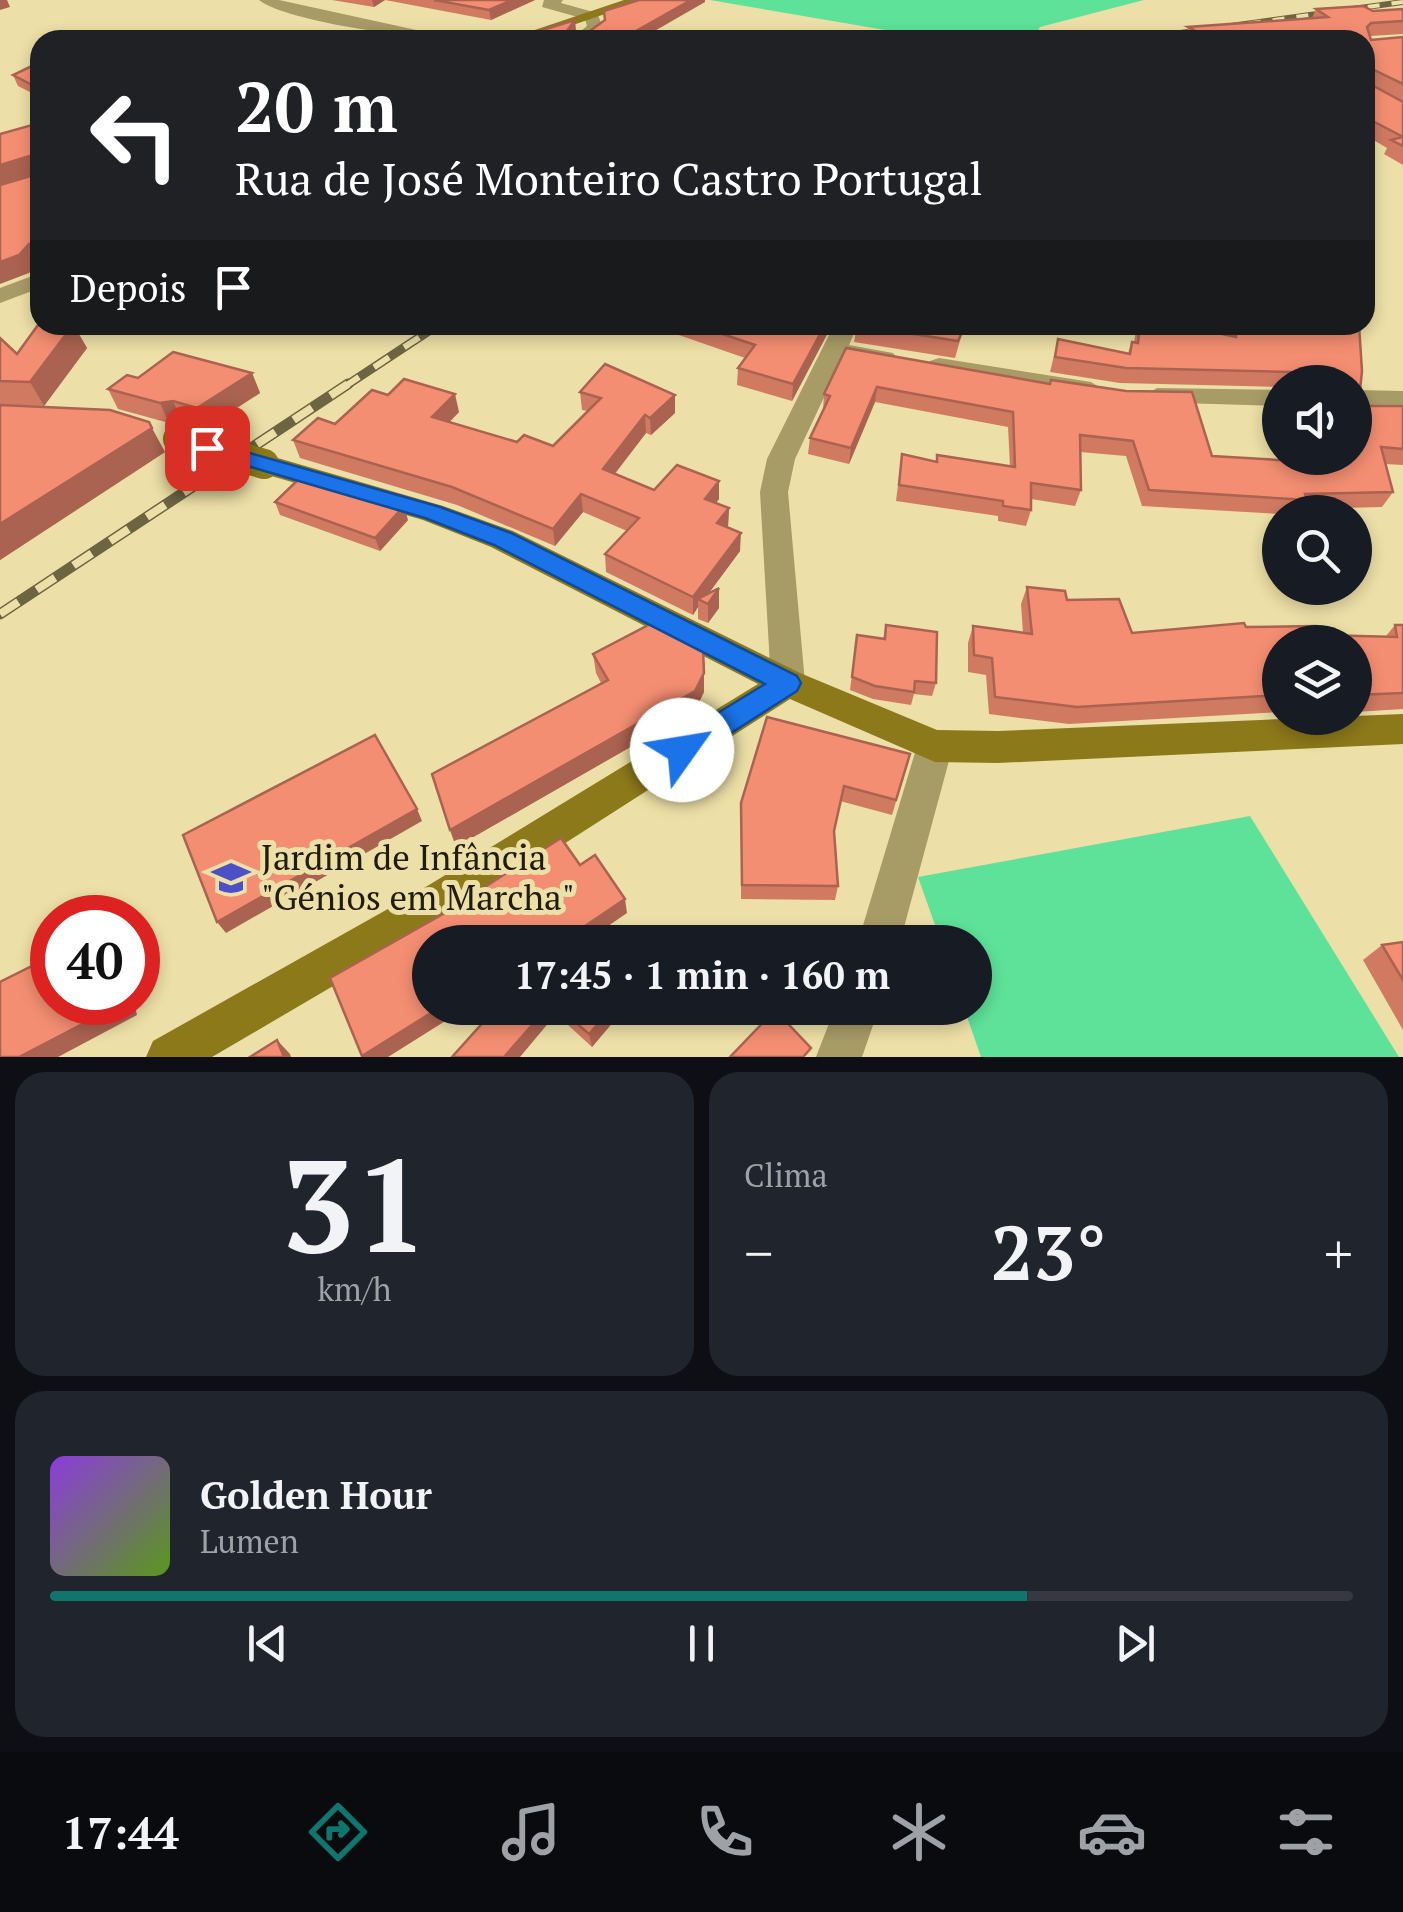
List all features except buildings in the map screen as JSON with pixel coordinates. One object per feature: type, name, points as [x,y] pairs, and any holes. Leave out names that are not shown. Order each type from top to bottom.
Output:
[{"type":"main road","points":[[545,30],[639,0]]},
{"type":"main road","points":[[144,428],[432,513],[502,539],[788,683],[935,746],[998,747],[1403,728]]},
{"type":"main road","points":[[169,1057],[425,910],[788,683]]},
{"type":"street","points":[[266,0],[283,7],[402,30]]},
{"type":"street","points":[[556,0],[547,4],[592,16],[595,27],[591,30]]},
{"type":"street","points":[[0,296],[30,284]]},
{"type":"street","points":[[788,683],[774,492],[781,459],[839,338],[1129,395],[1262,398]]},
{"type":"street","points":[[1372,398],[1403,398]]},
{"type":"street","points":[[884,925],[935,746]]},
{"type":"street","points":[[839,1057],[851,1025]]},
{"type":"green space","points":[[710,0],[1144,0],[1038,30],[886,30]]},
{"type":"green space","points":[[1250,816],[1399,1057],[981,1057],[970,1025],[992,1025],[992,925],[935,925],[918,877]]},
{"type":"railway","points":[[1202,30],[1403,2]]},
{"type":"railway","points":[[344,387],[423,335]]},
{"type":"railway","points":[[0,614],[348,384]]},
{"type":"place","name":"Jardim de Infância \"Génios em Marcha\"","points":[[231,878]]},
{"type":"route","points":[[207,448],[432,513],[502,539],[788,683],[682,750]]}]
